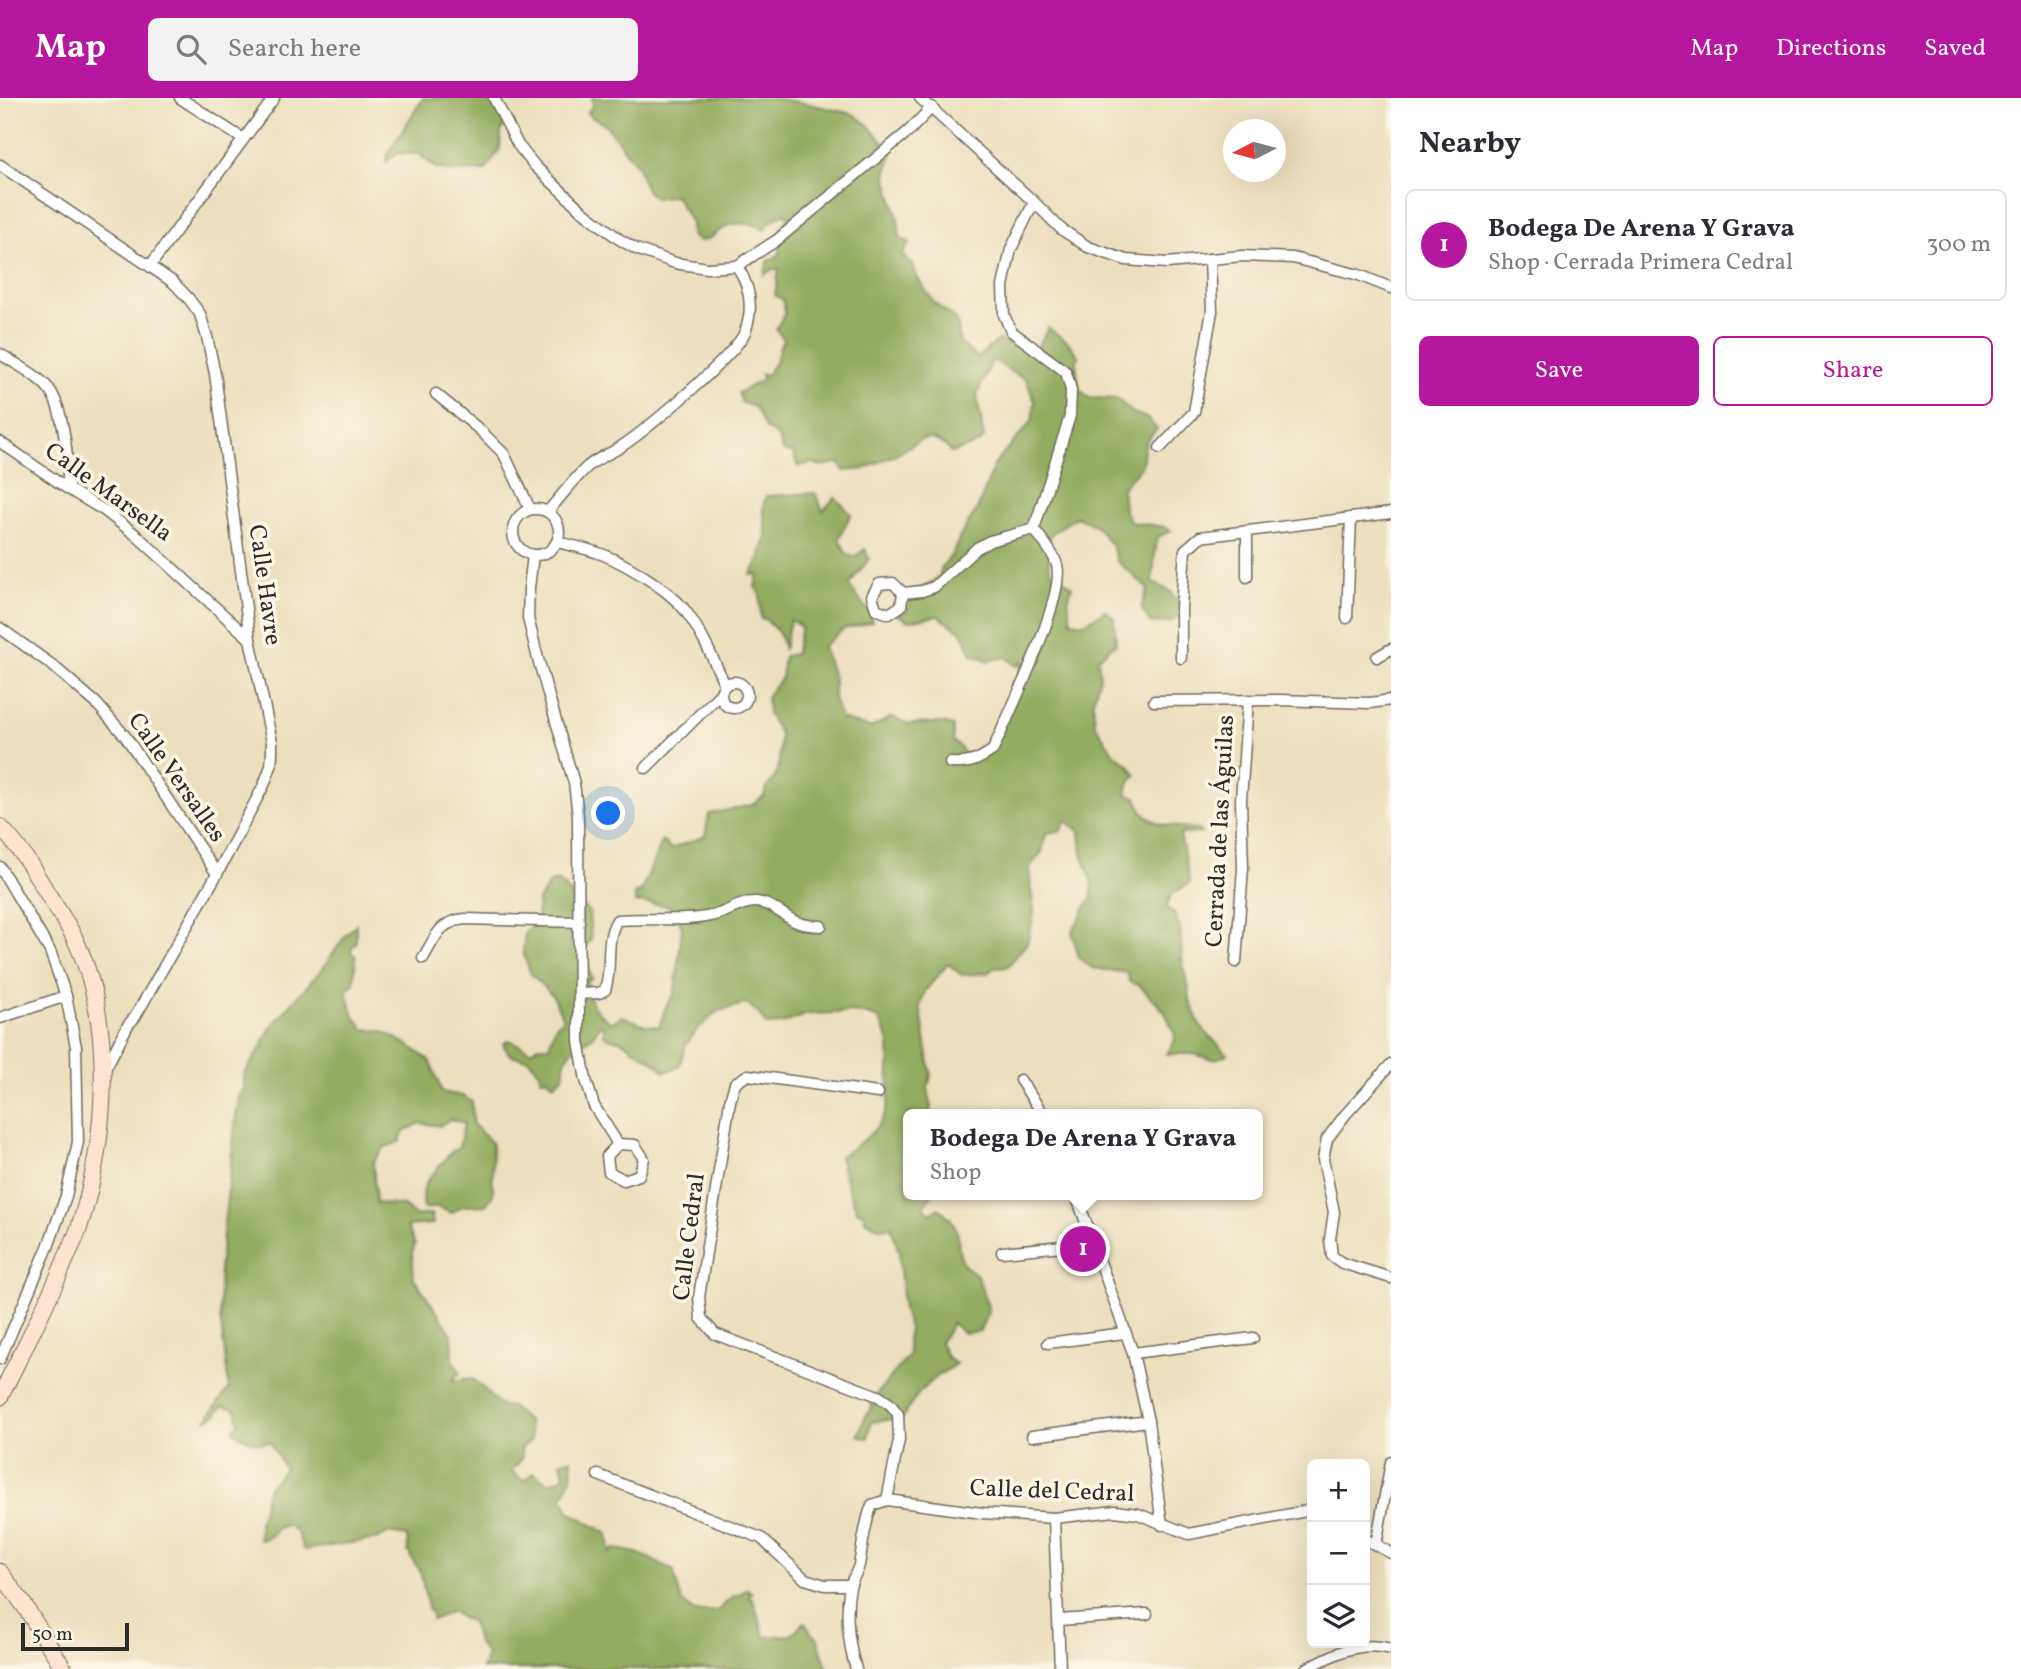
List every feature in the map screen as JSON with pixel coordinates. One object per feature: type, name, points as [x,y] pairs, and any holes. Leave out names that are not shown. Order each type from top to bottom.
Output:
[{"type":"main road","points":[[0,827],[32,866],[74,937],[89,975],[97,1014],[103,1072],[97,1157],[78,1230],[49,1298],[0,1397]]},
{"type":"main road","points":[[0,1572],[64,1669]]},
{"type":"street","points":[[180,98],[243,139]]},
{"type":"street","points":[[150,266],[274,98]]},
{"type":"street","points":[[494,98],[518,145],[580,209],[619,239],[636,248],[675,263],[707,268],[737,266],[777,240],[910,130],[932,107]]},
{"type":"street","points":[[920,98],[1061,229],[1088,247],[1126,260],[1167,263],[1242,256],[1293,258],[1359,275],[1391,288]]},
{"type":"street","name":"Calle Havre","points":[[0,165],[173,282],[200,314],[215,374],[250,639],[272,742],[271,766],[264,785],[217,874],[103,1072]]},
{"type":"street","points":[[1034,202],[1011,250],[1003,286],[1004,315],[1011,331],[1066,372],[1071,390],[1070,416],[1034,528]]},
{"type":"street","points":[[1160,448],[1194,412],[1212,311],[1210,259]]},
{"type":"street","points":[[548,511],[588,466],[647,427],[716,366],[744,335],[750,316],[750,295],[746,279],[737,266]]},
{"type":"street","points":[[0,354],[51,391],[68,453],[68,489]]},
{"type":"street","points":[[436,394],[480,430],[503,454],[530,509]]},
{"type":"street","name":"Calle Marsella","points":[[0,442],[105,511],[136,535],[250,639]]},
{"type":"street","points":[[530,509],[548,511],[557,520],[560,533],[557,542],[550,551],[533,555],[520,548],[513,533],[517,518],[530,509]]},
{"type":"street","points":[[1181,658],[1185,550],[1200,537],[1391,513]]},
{"type":"street","points":[[1347,618],[1351,517]]},
{"type":"street","points":[[902,593],[934,587],[977,548],[990,541],[1034,528]]},
{"type":"street","points":[[950,763],[967,764],[980,760],[993,750],[1039,645],[1059,580],[1057,564],[1034,528]]},
{"type":"street","points":[[1247,531],[1247,577]]},
{"type":"street","points":[[557,542],[604,555],[656,584],[687,612],[707,646],[723,690],[646,768]]},
{"type":"street","points":[[533,555],[528,618],[537,659],[574,783],[578,816],[579,1041],[594,1106],[618,1144]]},
{"type":"street","name":"Calle Versalles","points":[[0,628],[52,665],[96,703],[127,737],[217,874]]},
{"type":"street","points":[[1377,657],[1391,649]]},
{"type":"street","points":[[1154,701],[1391,701]]},
{"type":"street","name":"Cerrada de las Águilas","points":[[1236,962],[1243,868],[1241,800],[1248,701]]},
{"type":"street","points":[[0,867],[50,951],[66,996],[76,1047],[78,1142],[65,1196],[48,1247],[0,1359]]},
{"type":"street","points":[[579,993],[606,990],[611,930],[617,920],[698,919],[754,902],[772,906],[807,926],[821,926]]},
{"type":"street","points":[[423,958],[444,925],[452,920],[579,922]]},
{"type":"street","points":[[0,1018],[66,996]]},
{"type":"street","points":[[1391,1064],[1327,1139],[1323,1159],[1334,1212],[1330,1239],[1332,1256],[1342,1263],[1391,1278]]},
{"type":"street","name":"Calle Cedral","points":[[878,1093],[748,1075],[735,1083],[699,1297],[701,1318],[715,1334],[878,1396],[890,1404],[898,1413],[899,1440],[887,1500]]},
{"type":"street","points":[[1020,1080],[1040,1109]]},
{"type":"street","points":[[1078,1200],[1133,1353],[1148,1421],[1162,1525]]},
{"type":"street","points":[[1002,1252],[1093,1243]]},
{"type":"street","points":[[1048,1343],[1124,1333]]},
{"type":"street","points":[[1133,1353],[1253,1338]]},
{"type":"street","points":[[1032,1436],[1148,1421]]},
{"type":"street","points":[[1376,1545],[1391,1462]]},
{"type":"street","points":[[598,1475],[761,1538],[805,1579],[825,1585],[850,1585]]},
{"type":"street","points":[[856,1669],[848,1615],[850,1585],[858,1568],[866,1520],[872,1505],[887,1500]]},
{"type":"street","name":"Calle del Cedral","points":[[887,1500],[982,1513],[1054,1518],[1115,1511],[1138,1514],[1189,1534],[1307,1511]]},
{"type":"street","points":[[1054,1518],[1060,1669]]},
{"type":"street","points":[[1370,1542],[1391,1553]]},
{"type":"street","points":[[1059,1620],[1147,1614]]},
{"type":"street","points":[[1306,1669],[1338,1651],[1362,1646],[1391,1649]]},
{"type":"green space","points":[[423,98],[495,98],[506,120],[501,132],[500,149],[485,171],[452,172],[436,168],[419,154],[398,153],[386,162],[387,155]]},
{"type":"green space","points":[[592,98],[771,98],[853,114],[867,124],[892,152],[886,175],[898,218],[900,239],[910,242],[902,256],[913,264],[917,277],[934,303],[957,320],[960,343],[977,358],[998,340],[1035,352],[1048,328],[1068,342],[1079,357],[1076,361],[1079,389],[1089,398],[1117,399],[1133,413],[1147,418],[1157,429],[1147,440],[1142,465],[1122,488],[1124,510],[1131,522],[1165,527],[1171,531],[1157,537],[1152,582],[1170,591],[1185,610],[1171,622],[1150,623],[1141,607],[1148,589],[1117,561],[1112,546],[1095,525],[1076,517],[1051,534],[1049,565],[1050,570],[1072,586],[1068,601],[1071,621],[1085,623],[1105,610],[1114,618],[1116,643],[1098,658],[1100,676],[1093,701],[1095,724],[1114,754],[1128,764],[1136,775],[1128,785],[1126,794],[1136,797],[1140,807],[1152,820],[1168,826],[1197,829],[1201,833],[1180,834],[1190,883],[1171,895],[1167,908],[1174,913],[1180,928],[1183,968],[1190,1000],[1200,1026],[1227,1054],[1213,1059],[1192,1054],[1167,1054],[1175,1040],[1174,1031],[1164,1011],[1139,985],[1129,982],[1128,973],[1092,968],[1079,958],[1072,932],[1091,900],[1093,885],[1082,853],[1080,831],[1065,821],[1061,831],[1046,833],[1042,852],[1029,868],[1034,914],[1027,943],[1007,967],[994,968],[987,973],[962,975],[948,964],[925,991],[920,1006],[931,1075],[928,1087],[931,1108],[903,1109],[903,1200],[928,1200],[924,1205],[930,1214],[939,1208],[951,1219],[958,1234],[959,1251],[964,1265],[977,1275],[989,1310],[980,1331],[964,1333],[951,1323],[940,1342],[947,1357],[956,1364],[925,1386],[903,1418],[871,1422],[868,1438],[858,1435],[866,1415],[872,1408],[871,1401],[909,1355],[909,1328],[903,1310],[899,1252],[891,1227],[880,1228],[865,1220],[864,1213],[857,1211],[839,1157],[874,1130],[887,1108],[889,1049],[885,1031],[878,1018],[855,1012],[814,1014],[782,1024],[766,1025],[758,1013],[746,1003],[717,1012],[686,1044],[679,1067],[665,1072],[625,1043],[606,1037],[601,1024],[592,1037],[572,1050],[565,1061],[563,1077],[554,1085],[547,1078],[540,1079],[540,1072],[528,1059],[510,1055],[503,1044],[509,1040],[531,1051],[537,1046],[549,1046],[555,1027],[563,1019],[553,996],[531,974],[523,953],[525,932],[537,920],[538,900],[550,883],[558,881],[589,912],[591,940],[582,950],[592,979],[587,981],[591,1001],[596,1009],[611,1023],[622,1016],[659,1027],[666,1007],[675,993],[682,928],[675,909],[635,902],[635,893],[641,892],[662,841],[671,849],[705,836],[709,814],[752,805],[764,796],[779,765],[780,734],[768,714],[767,695],[781,679],[784,656],[795,654],[801,627],[790,620],[784,649],[779,633],[765,619],[761,619],[760,595],[755,587],[758,574],[751,575],[765,542],[766,496],[815,493],[823,511],[835,497],[851,514],[839,538],[846,553],[854,557],[865,549],[869,559],[849,585],[872,615],[872,622],[844,629],[823,646],[834,680],[834,698],[841,719],[870,728],[892,717],[909,724],[942,723],[953,726],[953,741],[966,755],[985,746],[1014,696],[1022,661],[1017,667],[1006,657],[988,661],[972,654],[963,633],[938,616],[908,621],[898,615],[907,610],[910,602],[908,593],[939,577],[943,565],[951,556],[978,508],[994,465],[1032,421],[1035,402],[1026,379],[992,360],[977,395],[984,438],[979,443],[952,453],[943,444],[930,438],[920,440],[864,469],[844,471],[839,463],[798,466],[793,453],[783,451],[778,437],[765,428],[755,407],[742,403],[738,393],[762,380],[761,374],[768,374],[784,340],[776,329],[785,313],[783,300],[775,295],[779,269],[773,269],[764,275],[768,261],[780,254],[779,233],[789,217],[785,213],[770,222],[764,230],[752,224],[731,224],[711,238],[698,241],[691,235],[691,223],[675,195],[655,198],[646,190],[638,167],[605,124],[587,113],[593,106]]},
{"type":"green space","points":[[356,924],[356,944],[351,952],[356,956],[354,983],[346,991],[354,1016],[364,1029],[382,1031],[407,1044],[430,1061],[442,1092],[463,1096],[472,1102],[473,1124],[492,1144],[493,1195],[486,1205],[462,1206],[452,1213],[437,1207],[424,1209],[423,1193],[429,1178],[449,1154],[459,1147],[464,1123],[450,1119],[440,1126],[420,1123],[403,1132],[400,1142],[385,1147],[373,1162],[376,1203],[404,1206],[415,1216],[431,1214],[433,1224],[407,1226],[415,1245],[412,1252],[414,1278],[452,1334],[453,1361],[460,1372],[452,1381],[471,1378],[499,1405],[511,1407],[528,1421],[531,1440],[521,1449],[522,1459],[511,1471],[524,1481],[534,1473],[549,1483],[564,1477],[561,1461],[571,1459],[573,1472],[563,1498],[569,1511],[608,1534],[610,1553],[614,1549],[636,1553],[673,1570],[682,1602],[695,1612],[717,1611],[735,1595],[747,1589],[752,1593],[749,1597],[753,1600],[765,1637],[791,1635],[805,1622],[811,1633],[818,1638],[828,1669],[482,1669],[487,1655],[477,1642],[471,1621],[452,1611],[432,1620],[420,1570],[408,1551],[407,1536],[387,1533],[378,1539],[304,1550],[296,1531],[288,1526],[279,1527],[271,1536],[259,1540],[259,1523],[268,1487],[285,1469],[270,1442],[250,1440],[233,1430],[239,1423],[236,1409],[223,1406],[215,1416],[207,1419],[229,1388],[220,1316],[219,1270],[236,1116],[240,1092],[244,1089],[244,1075],[262,1048],[272,1026],[323,968]]},
{"type":"place","name":"Bodega De Arena Y Grava","points":[[1083,1249]]}]
